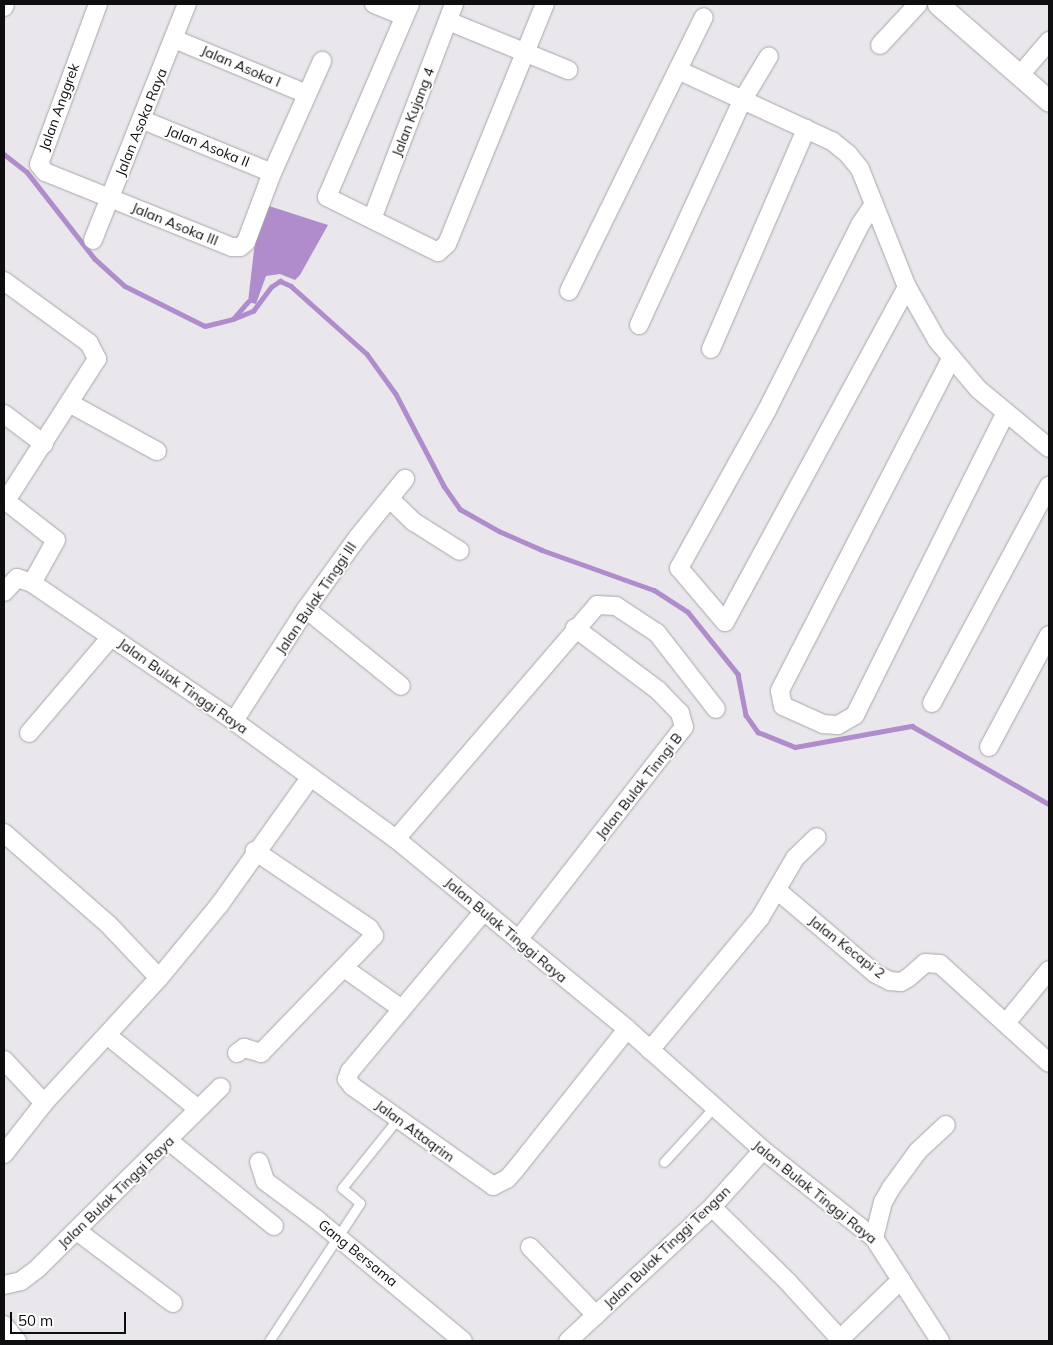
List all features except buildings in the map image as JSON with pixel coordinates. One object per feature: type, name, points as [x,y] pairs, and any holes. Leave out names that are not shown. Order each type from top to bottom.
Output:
[{"type":"street","name":"Jalan Anggrek","points":[[98,4],[39,164],[45,172],[110,198]]},
{"type":"street","name":"Jalan Asoka Raya","points":[[93,240],[143,120],[187,4]]},
{"type":"street","points":[[374,4],[406,10],[326,193],[335,204],[442,251],[545,4]]},
{"type":"street","name":"Jalan Kujang 4","points":[[372,219],[454,4]]},
{"type":"street","points":[[880,45],[918,4]]},
{"type":"street","points":[[938,4],[1049,101]]},
{"type":"street","points":[[569,291],[704,17]]},
{"type":"street","points":[[448,21],[568,70]]},
{"type":"street","name":"Jalan Asoka I","points":[[174,39],[307,94]]},
{"type":"street","points":[[1020,76],[1049,41]]},
{"type":"street","points":[[639,325],[742,101],[769,56]]},
{"type":"street","points":[[272,173],[322,60]]},
{"type":"street","points":[[678,70],[832,141],[848,154],[860,169],[907,287],[951,359],[1005,414],[1049,448]]},
{"type":"street","name":"Jalan Asoka II","points":[[143,120],[272,173]]},
{"type":"street","points":[[711,350],[806,129]]},
{"type":"street","name":"Jalan Asoka III","points":[[110,198],[240,247],[246,242],[272,173]]},
{"type":"street","points":[[874,204],[860,225],[767,410],[679,568],[725,622],[907,287]]},
{"type":"street","points":[[4,281],[89,343],[95,352],[94,366],[6,503],[56,540],[25,580],[4,592]]},
{"type":"street","points":[[951,359],[780,691],[779,701],[783,706],[823,724],[838,725],[855,715],[1005,414]]},
{"type":"street","points":[[71,404],[157,451]]},
{"type":"street","points":[[4,414],[44,444]]},
{"type":"street","name":"Jalan Bulak Tinggi III","points":[[234,721],[306,609],[358,537],[405,480]]},
{"type":"street","points":[[932,702],[1049,486]]},
{"type":"street","points":[[390,499],[414,522],[460,551]]},
{"type":"street","name":"Jalan Bulak Tinggi Raya","points":[[25,580],[111,636],[234,721],[396,839],[627,1029],[763,1150],[874,1238],[940,1341]]},
{"type":"street","points":[[396,839],[492,730],[575,628],[597,605],[616,606],[657,633],[716,709]]},
{"type":"street","points":[[306,609],[401,686]]},
{"type":"street","name":"Jalan Bulak Tinngi B","points":[[518,940],[684,727],[680,713],[659,691],[575,628]]},
{"type":"street","points":[[989,748],[1049,634]]},
{"type":"street","points":[[29,733],[111,636]]},
{"type":"street","points":[[4,1154],[44,1103],[159,978],[220,904],[255,851],[310,778]]},
{"type":"street","points":[[4,833],[95,912],[159,978]]},
{"type":"street","points":[[650,1050],[760,918],[778,891],[795,858],[818,837]]},
{"type":"street","points":[[237,1053],[244,1048],[261,1053],[372,938],[369,928],[255,851]]},
{"type":"street","name":"Jalan Kecapi 2","points":[[778,891],[876,974],[894,982],[901,982],[925,963],[936,962],[1006,1023]]},
{"type":"street","name":"Jalan Attaqrim","points":[[484,911],[402,1008],[347,1079],[358,1090],[399,1117],[485,1183],[499,1184],[515,1170],[627,1029]]},
{"type":"street","points":[[344,968],[402,1008]]},
{"type":"street","points":[[1049,970],[1006,1023],[1049,1063]]},
{"type":"street","points":[[107,1035],[198,1109]]},
{"type":"street","points":[[4,1060],[44,1103]]},
{"type":"street","name":"Jalan Bulak Tinggi Raya","points":[[4,1284],[21,1281],[77,1231],[221,1087]]},
{"type":"street","points":[[874,1238],[880,1210],[891,1188],[918,1151],[946,1125]]},
{"type":"street","points":[[169,1141],[274,1226]]},
{"type":"street","name":"Jalan Bulak Tinggi Tengan","points":[[568,1341],[712,1207],[763,1150]]},
{"type":"street","name":"Gang Bersama","points":[[259,1162],[265,1181],[338,1237],[463,1341]]},
{"type":"street","points":[[712,1207],[788,1282],[839,1340],[902,1280]]},
{"type":"street","points":[[77,1231],[173,1303]]},
{"type":"street","points":[[530,1247],[596,1315]]},
{"type":"lane","points":[[664,1162],[714,1107]]},
{"type":"lane","points":[[269,1341],[360,1203],[342,1188],[399,1117]]},
{"type":"shaded area","points":[[269,206],[328,225],[300,275],[295,280],[280,274],[266,276],[256,304],[248,302],[256,233]]},
{"type":"waterway","points":[[4,154],[27,172],[95,259],[125,286],[205,326],[233,319],[248,302]]},
{"type":"waterway","points":[[233,319],[253,311],[271,287],[280,281],[291,286],[367,354],[396,394],[444,486],[460,509],[499,531],[542,550],[654,590],[688,612],[738,674],[746,715],[758,732],[795,747],[912,726],[1049,804]]}]
